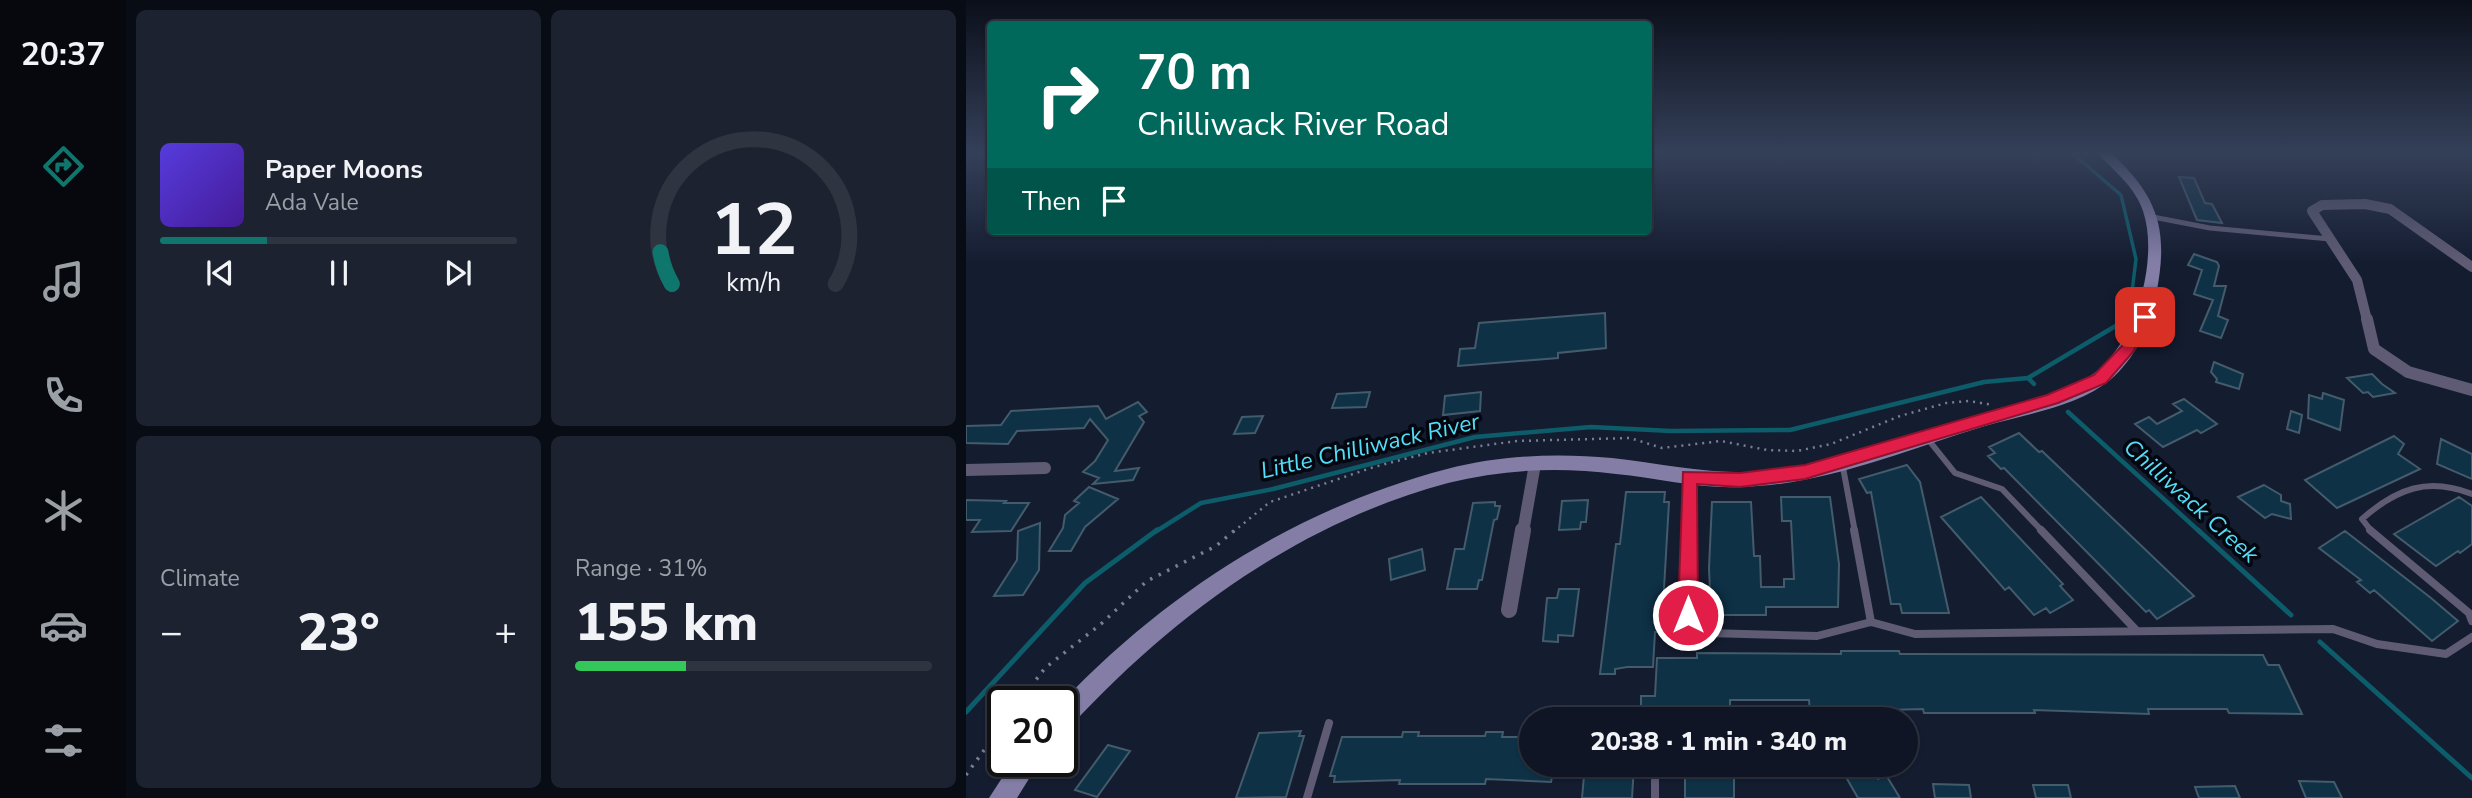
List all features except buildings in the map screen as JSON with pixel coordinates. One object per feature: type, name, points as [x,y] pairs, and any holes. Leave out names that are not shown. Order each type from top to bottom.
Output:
[{"type":"main road","points":[[1078,701],[1161,622],[1225,575],[1299,533],[1367,502],[1430,481],[1486,469],[1535,464],[1609,465],[1689,477],[1767,478],[1842,462],[2001,415],[2100,379],[2128,349],[2145,317],[2156,246],[2153,217],[2140,189]]},
{"type":"main road","points":[[1002,798],[1017,777]]},
{"type":"street","points":[[2472,267],[2390,209],[2376,206],[2315,207],[2312,211],[2357,280],[2374,349],[2408,372],[2472,390]]},
{"type":"street","points":[[1509,610],[1535,464]]},
{"type":"street","points":[[966,470],[1045,468]]},
{"type":"lane","points":[[2153,217],[2210,228],[2330,239]]},
{"type":"lane","points":[[1927,437],[1955,473],[2002,489],[2136,630]]},
{"type":"lane","points":[[1842,462],[1871,622]]},
{"type":"lane","points":[[1689,477],[1688,615],[1708,633],[1817,636],[1871,622],[1915,634],[2333,629],[2376,643],[2446,654],[2472,637]]},
{"type":"lane","points":[[2472,494],[2437,484],[2422,487],[2375,507],[2362,519],[2373,534],[2469,613],[2472,621]]},
{"type":"lane","points":[[1307,798],[1329,723]]},
{"type":"lane","points":[[1655,777],[1655,798]]},
{"type":"path","points":[[1031,686],[1045,667],[1101,624],[1147,581],[1216,546],[1270,502],[1374,467],[1428,453],[1517,442],[1613,440],[1628,436],[1636,436],[1651,447],[1664,449],[1680,450],[1731,441],[1760,449],[1805,450],[1933,406],[1984,402],[1993,404],[2001,415]]},
{"type":"path","points":[[966,775],[987,745]]},
{"type":"waterway","name":"Chilliwack Creek","points":[[2114,189],[2121,195],[2136,259],[2132,292],[2120,320]]},
{"type":"waterway","name":"Chilliwack Creek","points":[[2028,378],[2119,324],[2121,319]]},
{"type":"waterway","name":"Little Chilliwack River","points":[[1155,532],[1201,503],[1273,489],[1475,437],[1591,427],[1671,431],[1790,430],[1984,382],[2028,378]]},
{"type":"waterway","name":"Chilliwack Creek","points":[[2028,378],[2034,384]]},
{"type":"waterway","name":"Chilliwack Creek","points":[[2068,412],[2200,532]]},
{"type":"waterway","name":"Little Chilliwack River","points":[[966,712],[1085,583],[1157,530]]},
{"type":"waterway","name":"Chilliwack Creek","points":[[2198,530],[2291,615]]},
{"type":"waterway","name":"Chilliwack Creek","points":[[2320,642],[2472,778]]},
{"type":"route","points":[[1688,615],[1689,477],[1740,480],[1805,472],[2052,399],[2100,379],[2128,349],[2145,317]]}]
